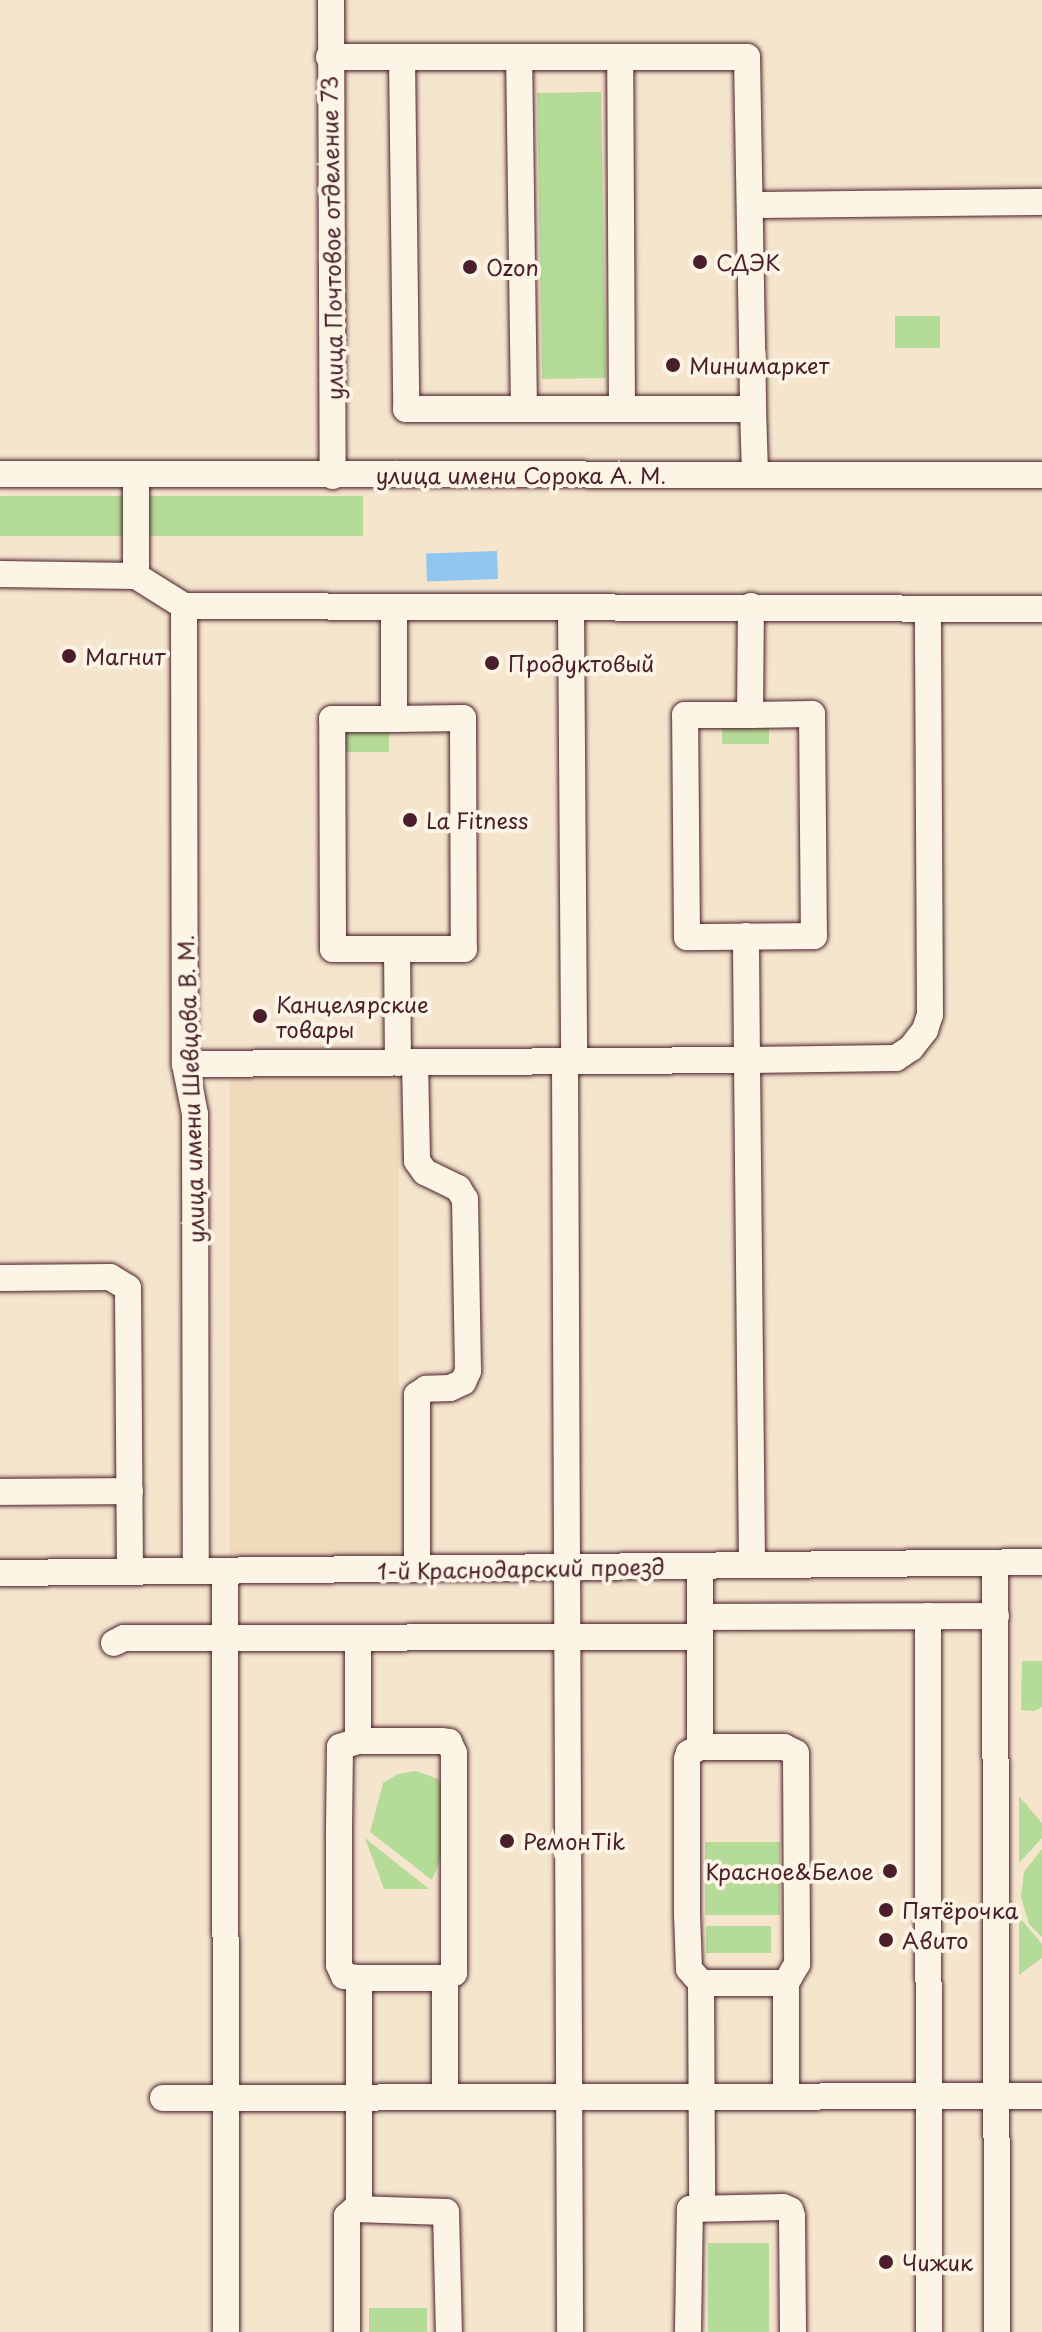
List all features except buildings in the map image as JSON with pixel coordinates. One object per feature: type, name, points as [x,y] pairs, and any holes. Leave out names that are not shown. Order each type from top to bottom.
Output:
[{"type":"street","name":"улица Почтовое отделение 73","points":[[331,0],[333,476]]},
{"type":"street","points":[[329,57],[747,57],[755,474]]},
{"type":"street","points":[[402,57],[406,409],[753,409]]},
{"type":"street","points":[[519,57],[524,409]]},
{"type":"street","points":[[620,57],[622,409]]},
{"type":"street","points":[[750,205],[1042,202]]},
{"type":"street","name":"улица имени Сорока А. М.","points":[[0,474],[1042,475]]},
{"type":"street","points":[[136,474],[136,576]]},
{"type":"street","points":[[0,574],[136,576],[184,606],[1042,609]]},
{"type":"street","name":"улица имени Шевцова В. М.","points":[[184,606],[185,1064],[195,1114],[196,1571]]},
{"type":"street","points":[[750,715],[751,606]]},
{"type":"street","points":[[570,2332],[568,1567],[571,607]]},
{"type":"street","points":[[394,608],[394,719]]},
{"type":"street","points":[[185,1064],[896,1058],[911,1048],[925,1030],[930,1015],[928,609]]},
{"type":"street","points":[[812,714],[814,936],[687,937],[685,715],[750,715],[812,714]]},
{"type":"street","points":[[463,718],[464,949],[333,949],[332,719],[394,719],[463,718]]},
{"type":"street","points":[[746,936],[752,1565]]},
{"type":"street","points":[[397,949],[417,1161],[425,1172],[458,1188],[465,1199],[468,1371],[463,1382],[450,1388],[426,1389],[417,1395],[417,1569]]},
{"type":"street","points":[[0,1278],[110,1277],[128,1288],[130,1572]]},
{"type":"street","points":[[0,1492],[130,1491]]},
{"type":"street","name":"1-й Краснодарский проезд","points":[[0,1573],[1042,1562]]},
{"type":"street","points":[[995,1563],[997,2332]]},
{"type":"street","points":[[700,1566],[700,1747]]},
{"type":"street","points":[[225,1571],[226,2332]]},
{"type":"street","points":[[114,1643],[124,1638],[569,1637],[700,1627],[928,1616],[996,1616]]},
{"type":"street","points":[[928,1616],[929,2332]]},
{"type":"street","points":[[358,1638],[358,1741]]},
{"type":"street","points":[[358,1741],[441,1741],[454,1747],[455,1969],[451,1977],[445,1978],[359,1978],[344,1976],[340,1972],[340,1747],[358,1741]]},
{"type":"street","points":[[702,2208],[701,1983],[689,1969],[688,1962],[687,1759],[689,1753],[700,1747],[784,1747],[796,1753],[797,1964],[786,1983],[786,2097]]},
{"type":"street","points":[[359,1978],[359,2209]]},
{"type":"street","points":[[445,1978],[445,2097]]},
{"type":"street","points":[[701,1983],[786,1983]]},
{"type":"street","points":[[163,2098],[1042,2096]]},
{"type":"street","points":[[688,2332],[688,2215],[690,2209],[702,2208],[790,2210],[793,2332]]},
{"type":"street","points":[[347,2332],[347,2216],[349,2211],[359,2209],[446,2212],[449,2332]]},
{"type":"shaded area","points":[[230,1076],[399,1076],[399,1564],[230,1564]]},
{"type":"green space","points":[[601,92],[606,378],[542,379],[537,93]]},
{"type":"green space","points":[[895,316],[940,316],[940,348],[895,348]]},
{"type":"green space","points":[[0,496],[363,496],[363,536],[0,536]]},
{"type":"green space","points":[[722,723],[769,723],[769,744],[722,744]]},
{"type":"green space","points":[[337,731],[389,731],[389,752],[337,752]]},
{"type":"green space","points":[[1022,1661],[1042,1661],[1042,1707],[1034,1711],[1021,1710]]},
{"type":"green space","points":[[416,1771],[438,1779],[449,1792],[450,1836],[432,1880],[370,1832],[383,1783],[398,1774]]},
{"type":"green space","points":[[1019,1796],[1042,1823],[1042,1838],[1019,1863]]},
{"type":"green space","points":[[365,1838],[429,1889],[384,1889]]},
{"type":"green space","points":[[705,1842],[780,1842],[780,1915],[705,1915]]},
{"type":"green space","points":[[1042,1849],[1042,1937],[1029,1924],[1021,1897],[1024,1872]]},
{"type":"green space","points":[[1019,1917],[1042,1944],[1042,1958],[1019,1975]]},
{"type":"green space","points":[[706,1926],[771,1926],[771,1953],[706,1953]]},
{"type":"green space","points":[[708,2243],[769,2243],[769,2332],[708,2332]]},
{"type":"green space","points":[[369,2308],[427,2308],[427,2332],[369,2332]]},
{"type":"water","points":[[497,551],[498,579],[427,581],[426,553]]},
{"type":"place","name":"СДЭК","points":[[700,262]]},
{"type":"place","name":"Ozon","points":[[470,267]]},
{"type":"place","name":"Минимаркет","points":[[673,365]]},
{"type":"place","name":"Магнит","points":[[69,656]]},
{"type":"place","name":"Продуктовый","points":[[492,663]]},
{"type":"place","name":"La Fitness","points":[[410,820]]},
{"type":"place","name":"Канцелярские товары","points":[[260,1016]]},
{"type":"place","name":"РемонTik","points":[[507,1841]]},
{"type":"place","name":"Красное&Белое","points":[[890,1871]]},
{"type":"place","name":"Пятёрочка","points":[[886,1910]]},
{"type":"place","name":"Авито","points":[[886,1940]]},
{"type":"place","name":"Чижик","points":[[886,2262]]}]
